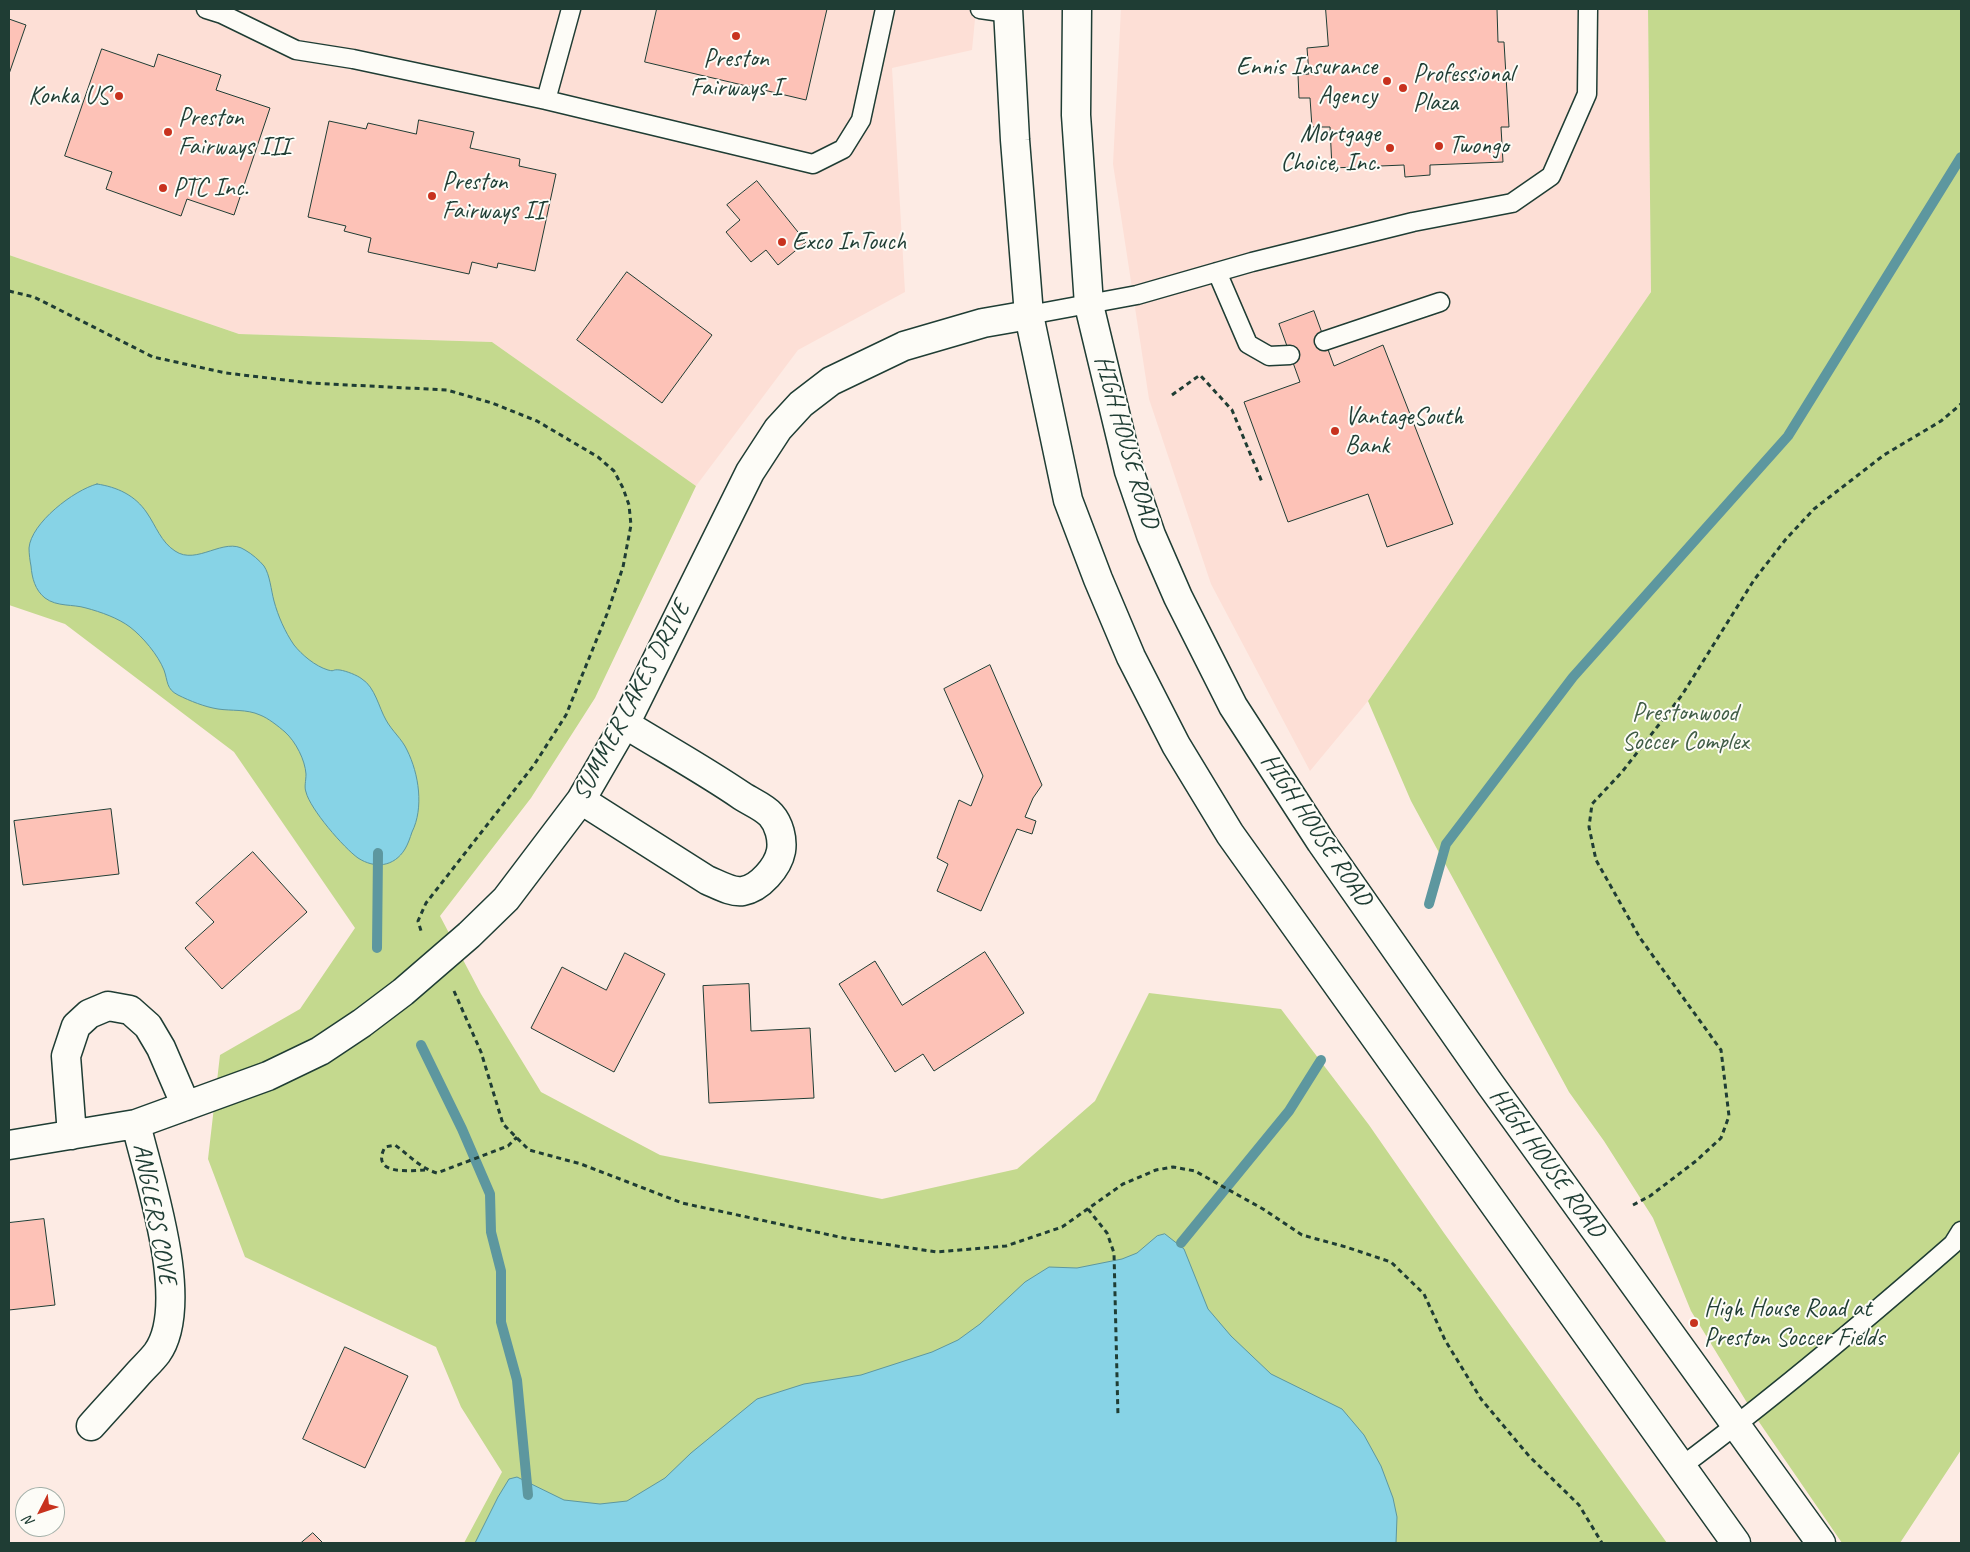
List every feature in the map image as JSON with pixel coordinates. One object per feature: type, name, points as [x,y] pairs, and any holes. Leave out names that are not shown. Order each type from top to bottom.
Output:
[{"type":"main road","name":"HIGH HOUSE ROAD","points":[[1077,9],[1076,115],[1089,305],[1129,472],[1151,535],[1178,597],[1233,706],[1321,842],[1484,1076],[1821,1543]]},
{"type":"main road","points":[[1008,11],[1015,140],[1029,315],[1068,500],[1098,579],[1131,657],[1176,744],[1230,834],[1736,1543]]},
{"type":"main road","name":"SUMMER LAKES DRIVE","points":[[9,1145],[136,1124],[268,1076],[320,1051],[404,992],[469,935],[506,899],[580,800],[625,724],[750,472],[778,429],[801,404],[831,380],[904,346],[984,323],[1029,315]]},
{"type":"main road","points":[[580,800],[707,880],[724,887],[743,891],[756,885],[769,874],[775,864],[781,852],[780,833],[770,815],[724,783],[625,724]]},
{"type":"main road","points":[[72,1135],[66,1056],[76,1026],[89,1014],[108,1006],[130,1010],[148,1026],[161,1048],[186,1106]]},
{"type":"main road","name":"ANGLERS COVE","points":[[91,1426],[158,1352],[166,1335],[171,1315],[170,1274],[161,1227],[136,1124]]},
{"type":"lane","points":[[206,9],[222,14],[296,50],[546,100],[813,164],[843,149],[861,120],[885,9]]},
{"type":"lane","points":[[546,100],[570,9]]},
{"type":"lane","points":[[980,9],[1008,11]]},
{"type":"lane","points":[[1029,315],[1137,295],[1217,272],[1413,222],[1512,203],[1551,176],[1587,94],[1588,9]]},
{"type":"lane","points":[[1217,272],[1248,344],[1269,356],[1290,355]]},
{"type":"lane","points":[[1324,341],[1440,302]]},
{"type":"lane","points":[[1682,1466],[1833,1348],[1953,1244],[1961,1231]]},
{"type":"path","points":[[9,291],[34,297],[153,357],[216,371],[310,384],[447,390],[492,403],[536,421],[598,457],[614,471],[629,505],[631,525],[623,567],[610,606],[570,706],[534,765],[426,903],[418,921],[422,936]]},
{"type":"path","points":[[1172,396],[1200,375],[1232,410],[1262,482]]},
{"type":"path","points":[[1633,1205],[1650,1196],[1696,1162],[1721,1138],[1729,1116],[1721,1050],[1640,938],[1596,860],[1589,827],[1592,804],[1622,772],[1682,695],[1754,580],[1786,539],[1814,509],[1884,454],[1941,421],[1961,404]]},
{"type":"path","points":[[453,990],[481,1052],[502,1124],[529,1150],[581,1164],[682,1203],[844,1238],[937,1252],[1006,1246],[1062,1226],[1123,1184],[1156,1170],[1173,1167],[1195,1171],[1263,1209],[1302,1235],[1391,1262],[1424,1294],[1445,1340],[1481,1400],[1529,1456],[1579,1505],[1602,1543]]},
{"type":"path","points":[[425,1170],[395,1145],[385,1147],[381,1155],[382,1162],[388,1168],[404,1171],[425,1170],[437,1173],[508,1146],[517,1137]]},
{"type":"path","points":[[1088,1208],[1107,1233],[1114,1253],[1118,1417]]},
{"type":"shaded area","points":[[9,9],[976,9],[972,50],[892,68],[905,292],[798,350],[696,486],[492,342],[239,334],[9,255]]},
{"type":"shaded area","points":[[1121,9],[1648,9],[1651,292],[1368,701],[1310,771],[1211,584],[1149,399],[1113,164]]},
{"type":"green space","name":"Prestonwood Soccer Complex","points":[[1648,9],[1961,9],[1961,1450],[1900,1543],[1842,1543],[1757,1419],[1691,1311],[1653,1218],[1604,1141],[1569,1092],[1411,801],[1368,701],[1651,292]]},
{"type":"green space","points":[[9,255],[239,334],[492,342],[696,486],[595,698],[531,798],[440,916],[481,994],[541,1092],[660,1155],[882,1199],[1017,1169],[1095,1101],[1149,993],[1281,1009],[1369,1125],[1444,1233],[1667,1543],[464,1543],[502,1472],[461,1407],[436,1347],[245,1257],[208,1159],[220,1055],[300,1009],[355,928],[234,752],[65,624],[9,605]]},
{"type":"water","points":[[97,484],[112,487],[137,501],[147,513],[162,538],[170,547],[183,555],[201,554],[228,546],[237,547],[253,555],[266,570],[280,618],[297,649],[318,666],[332,671],[340,670],[351,673],[362,679],[370,687],[386,720],[407,750],[417,780],[419,802],[416,823],[406,847],[395,860],[390,863],[377,865],[364,862],[336,837],[309,799],[305,788],[306,774],[304,763],[299,752],[289,736],[276,725],[255,713],[213,708],[198,704],[174,693],[169,687],[164,670],[154,652],[130,627],[98,611],[50,601],[36,588],[29,548],[37,528],[45,518],[66,500]]},
{"type":"water","points":[[1165,1234],[1184,1249],[1208,1309],[1231,1336],[1271,1374],[1342,1409],[1364,1435],[1381,1466],[1393,1498],[1397,1517],[1396,1543],[475,1543],[509,1479],[517,1477],[564,1500],[600,1504],[627,1501],[665,1478],[691,1453],[757,1399],[804,1384],[861,1375],[932,1352],[958,1340],[980,1324],[1025,1282],[1049,1267],[1077,1268],[1122,1259],[1137,1253],[1157,1236]]},
{"type":"building","name":"Preston Fairways I","points":[[657,9],[827,9],[806,100],[645,62]]},
{"type":"building","name":"Professional Plaza","points":[[1326,9],[1497,9],[1498,42],[1504,42],[1509,127],[1501,127],[1503,162],[1430,165],[1430,175],[1405,177],[1404,165],[1332,168],[1330,127],[1312,127],[1310,98],[1299,98],[1298,75],[1309,74],[1307,48],[1328,46]]},
{"type":"building","points":[[9,19],[26,25],[9,74]]},
{"type":"building","name":"Preston Fairways III","points":[[102,49],[154,67],[158,54],[221,75],[216,90],[270,108],[234,215],[187,199],[181,216],[106,189],[112,172],[65,156]]},
{"type":"building","name":"Preston Fairways II","points":[[419,120],[474,132],[470,148],[520,159],[519,166],[556,174],[535,271],[498,263],[497,268],[472,262],[469,274],[368,252],[371,238],[344,231],[346,226],[308,217],[329,121],[366,129],[368,123],[416,134]]},
{"type":"building","points":[[757,181],[806,242],[778,265],[766,250],[751,262],[726,232],[740,220],[727,205]]},
{"type":"building","points":[[627,272],[712,335],[662,403],[577,340]]},
{"type":"building","name":"VantageSouth Bank","points":[[1314,311],[1334,366],[1383,345],[1453,524],[1387,547],[1368,494],[1288,522],[1244,402],[1300,382],[1279,324]]},
{"type":"building","points":[[990,665],[1042,785],[1033,798],[1025,817],[1036,821],[1032,834],[1017,829],[981,911],[937,891],[948,864],[937,858],[959,800],[971,806],[983,776],[944,689]]},
{"type":"building","points":[[111,809],[119,874],[23,885],[14,821]]},
{"type":"building","points":[[253,852],[307,912],[222,989],[185,948],[214,922],[196,903]]},
{"type":"building","points":[[985,952],[1024,1013],[934,1071],[923,1054],[895,1072],[839,984],[875,961],[902,1005]]},
{"type":"building","points":[[625,953],[665,974],[614,1072],[531,1028],[562,967],[606,990]]},
{"type":"building","points":[[749,984],[751,1031],[810,1028],[814,1098],[709,1103],[703,986]]},
{"type":"building","points":[[44,1219],[55,1305],[9,1310],[9,1223]]},
{"type":"building","points":[[345,1347],[408,1376],[365,1468],[303,1439]]},
{"type":"building","points":[[313,1533],[323,1543],[301,1543]]},
{"type":"waterway","points":[[1429,904],[1446,844],[1573,677],[1788,436],[1961,157]]},
{"type":"waterway","points":[[377,948],[378,853]]},
{"type":"waterway","points":[[421,1045],[462,1129],[490,1194],[491,1232],[501,1271],[501,1322],[517,1380],[528,1495]]},
{"type":"waterway","points":[[1181,1243],[1289,1111],[1321,1060]]},
{"type":"place","name":"Preston Fairways I","points":[[736,36]]},
{"type":"place","name":"Ennis Insurance Agency","points":[[1387,81]]},
{"type":"place","name":"Professional Plaza","points":[[1403,88]]},
{"type":"place","name":"Konka US","points":[[119,96]]},
{"type":"place","name":"Preston Fairways III","points":[[168,132]]},
{"type":"place","name":"Twongo","points":[[1439,146]]},
{"type":"place","name":"Mortgage Choice, Inc.","points":[[1390,148]]},
{"type":"place","name":"PTC Inc.","points":[[163,188]]},
{"type":"place","name":"Preston Fairways II","points":[[432,196]]},
{"type":"place","name":"Exco InTouch","points":[[782,242]]},
{"type":"place","name":"VantageSouth Bank","points":[[1335,431]]},
{"type":"place","name":"High House Road at Preston Soccer Fields","points":[[1694,1323]]}]
